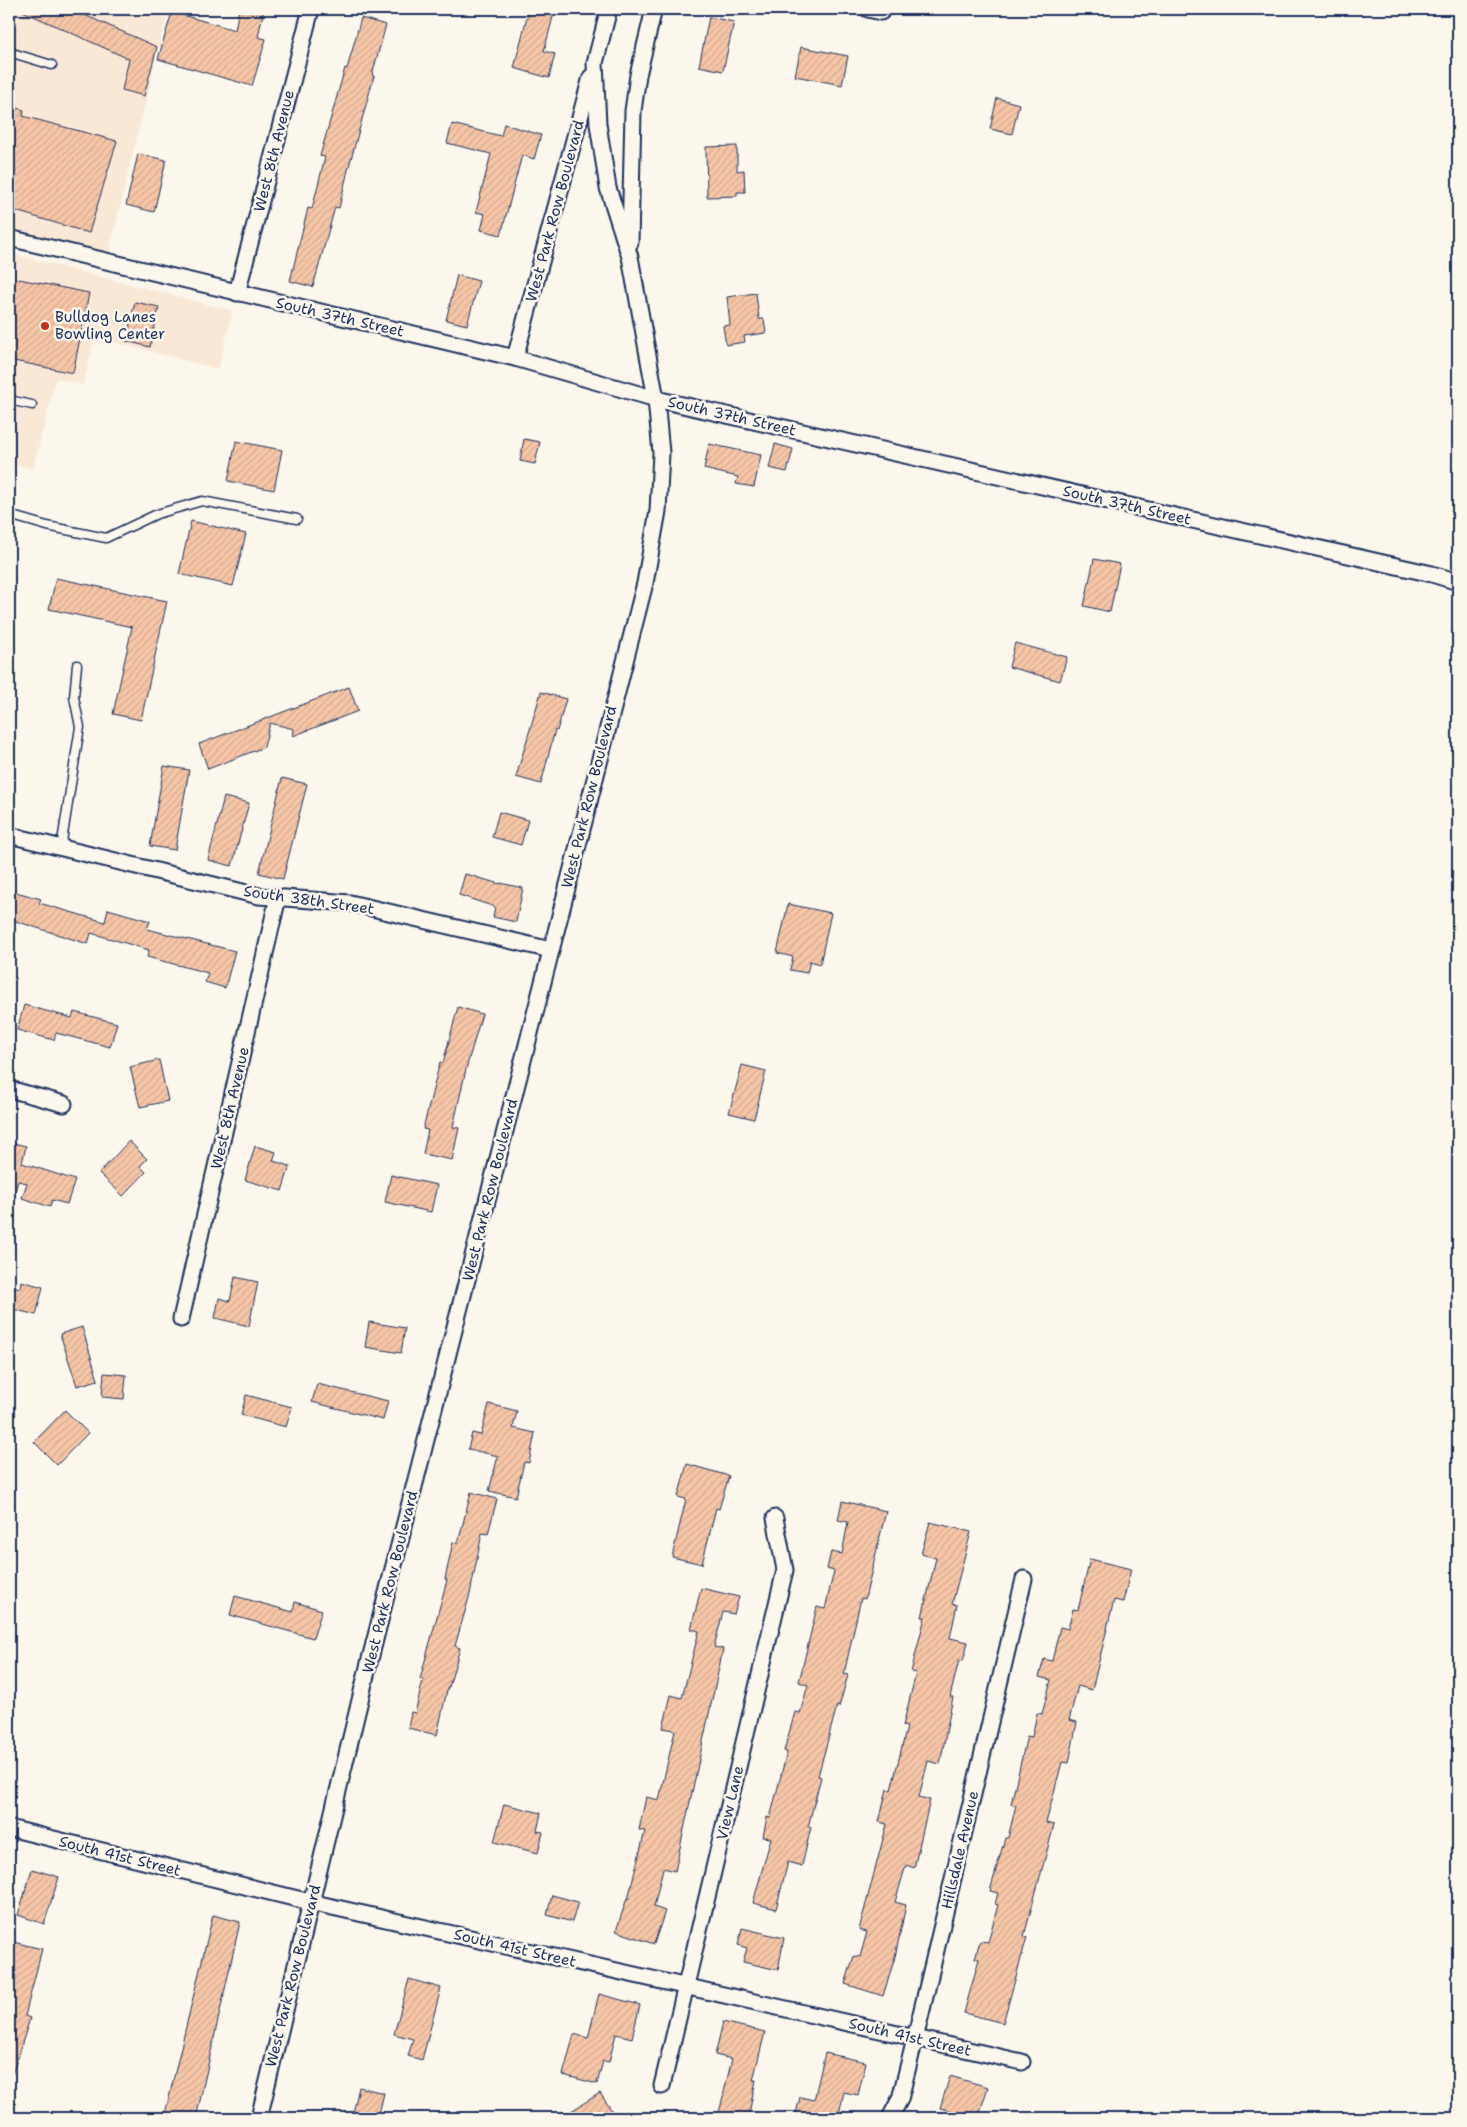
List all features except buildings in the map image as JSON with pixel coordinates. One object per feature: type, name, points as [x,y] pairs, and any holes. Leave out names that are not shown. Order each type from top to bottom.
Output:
[{"type":"street","name":"West 8th Avenue","points":[[237,293],[311,9]]},
{"type":"street","name":"West Park Row Boulevard","points":[[515,358],[609,9]]},
{"type":"street","name":"West Park Row Boulevard","points":[[630,257],[633,111],[638,75],[654,9]]},
{"type":"street","name":"West Park Row Boulevard","points":[[259,2118],[310,1902],[645,583],[658,511],[661,453],[656,398],[630,257],[608,188],[598,124],[595,64]]},
{"type":"street","name":"South 37th Street","points":[[9,238],[515,358],[656,398],[1432,574],[1458,582]]},
{"type":"street","name":"South 38th Street","points":[[9,835],[259,896],[350,902],[551,950]]},
{"type":"street","name":"West 8th Avenue","points":[[181,1319],[278,897]]},
{"type":"street","points":[[9,1089],[64,1104]]},
{"type":"street","name":"View Lane","points":[[662,2086],[785,1570],[775,1518]]},
{"type":"street","name":"Hillsdale Avenue","points":[[890,2118],[900,2099],[1024,1579]]},
{"type":"street","name":"South 41st Street","points":[[9,1828],[310,1902],[1022,2062]]},
{"type":"lane","points":[[9,52],[52,65]]},
{"type":"lane","points":[[9,400],[32,405]]},
{"type":"lane","points":[[9,515],[47,526],[106,538],[157,514],[202,501],[297,519]]},
{"type":"lane","points":[[61,848],[80,727],[74,697],[77,665]]},
{"type":"shaded area","points":[[9,9],[168,9],[108,256],[9,232]]},
{"type":"shaded area","points":[[9,253],[233,311],[218,369],[95,337],[83,385],[56,378],[33,469],[9,463]]},
{"type":"place","name":"Bulldog Lanes Bowling Center","points":[[45,326]]}]
